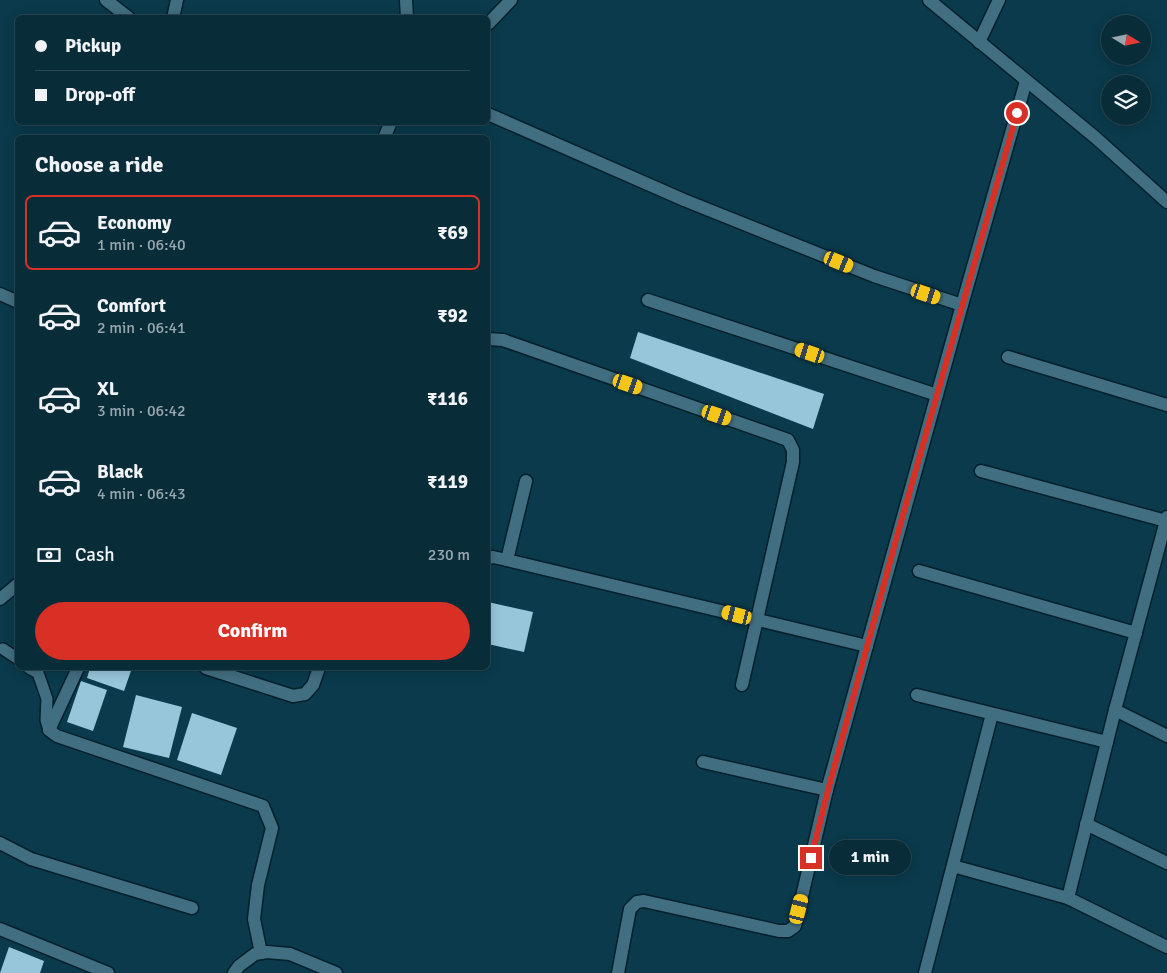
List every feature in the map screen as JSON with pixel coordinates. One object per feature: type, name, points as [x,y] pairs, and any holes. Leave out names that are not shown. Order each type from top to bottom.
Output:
[{"type":"street","points":[[106,0],[125,15]]},
{"type":"street","points":[[173,15],[178,0]]},
{"type":"street","points":[[406,0],[407,15]]},
{"type":"street","points":[[490,22],[511,0]]},
{"type":"street","points":[[928,0],[1096,138],[1167,202]]},
{"type":"street","points":[[979,42],[999,0]]},
{"type":"street","points":[[618,973],[630,909],[637,902],[644,901],[779,931],[788,931],[795,926],[828,790],[867,646],[1026,81]]},
{"type":"street","points":[[490,115],[684,200],[874,276],[962,305]]},
{"type":"street","points":[[0,295],[15,301]]},
{"type":"street","points":[[648,300],[937,395]]},
{"type":"street","points":[[490,339],[503,340],[788,440],[793,450],[793,462],[742,685]]},
{"type":"street","points":[[1008,357],[1167,405]]},
{"type":"street","points":[[981,471],[1166,519],[1115,710],[1068,898]]},
{"type":"street","points":[[507,560],[526,481]]},
{"type":"street","points":[[490,558],[507,560],[867,646]]},
{"type":"street","points":[[919,571],[1136,633]]},
{"type":"street","points":[[0,599],[15,586]]},
{"type":"street","points":[[77,670],[49,730],[57,736],[263,806],[272,828],[258,885],[254,919],[261,953]]},
{"type":"street","points":[[212,670],[293,696],[305,694],[309,690],[313,685],[317,670]]},
{"type":"street","points":[[917,696],[1107,742]]},
{"type":"street","points":[[1115,710],[1167,736]]},
{"type":"street","points":[[925,973],[992,714]]},
{"type":"street","points":[[703,762],[828,790]]},
{"type":"street","points":[[1086,824],[1167,863]]},
{"type":"street","points":[[0,843],[31,859],[192,908]]},
{"type":"street","points":[[953,866],[1068,898],[1167,947]]},
{"type":"street","points":[[0,929],[108,973]]},
{"type":"street","points":[[234,973],[239,966],[255,954],[267,952],[290,954],[336,973]]},
{"type":"lane","points":[[3,649],[15,657]]},
{"type":"lane","points":[[33,670],[38,673],[48,699],[46,720],[49,730]]},
{"type":"building","points":[[638,332],[824,394],[813,429],[630,358]]},
{"type":"building","points":[[490,602],[533,612],[524,652],[490,644]]},
{"type":"building","points":[[89,670],[131,670],[124,691],[87,678]]},
{"type":"building","points":[[81,681],[107,690],[93,731],[67,722]]},
{"type":"building","points":[[136,695],[182,707],[169,758],[123,747]]},
{"type":"building","points":[[192,713],[237,728],[221,775],[177,760]]},
{"type":"building","points":[[9,947],[44,961],[40,973],[0,973]]},
{"type":"route","points":[[811,858],[897,536],[1017,113]]}]
